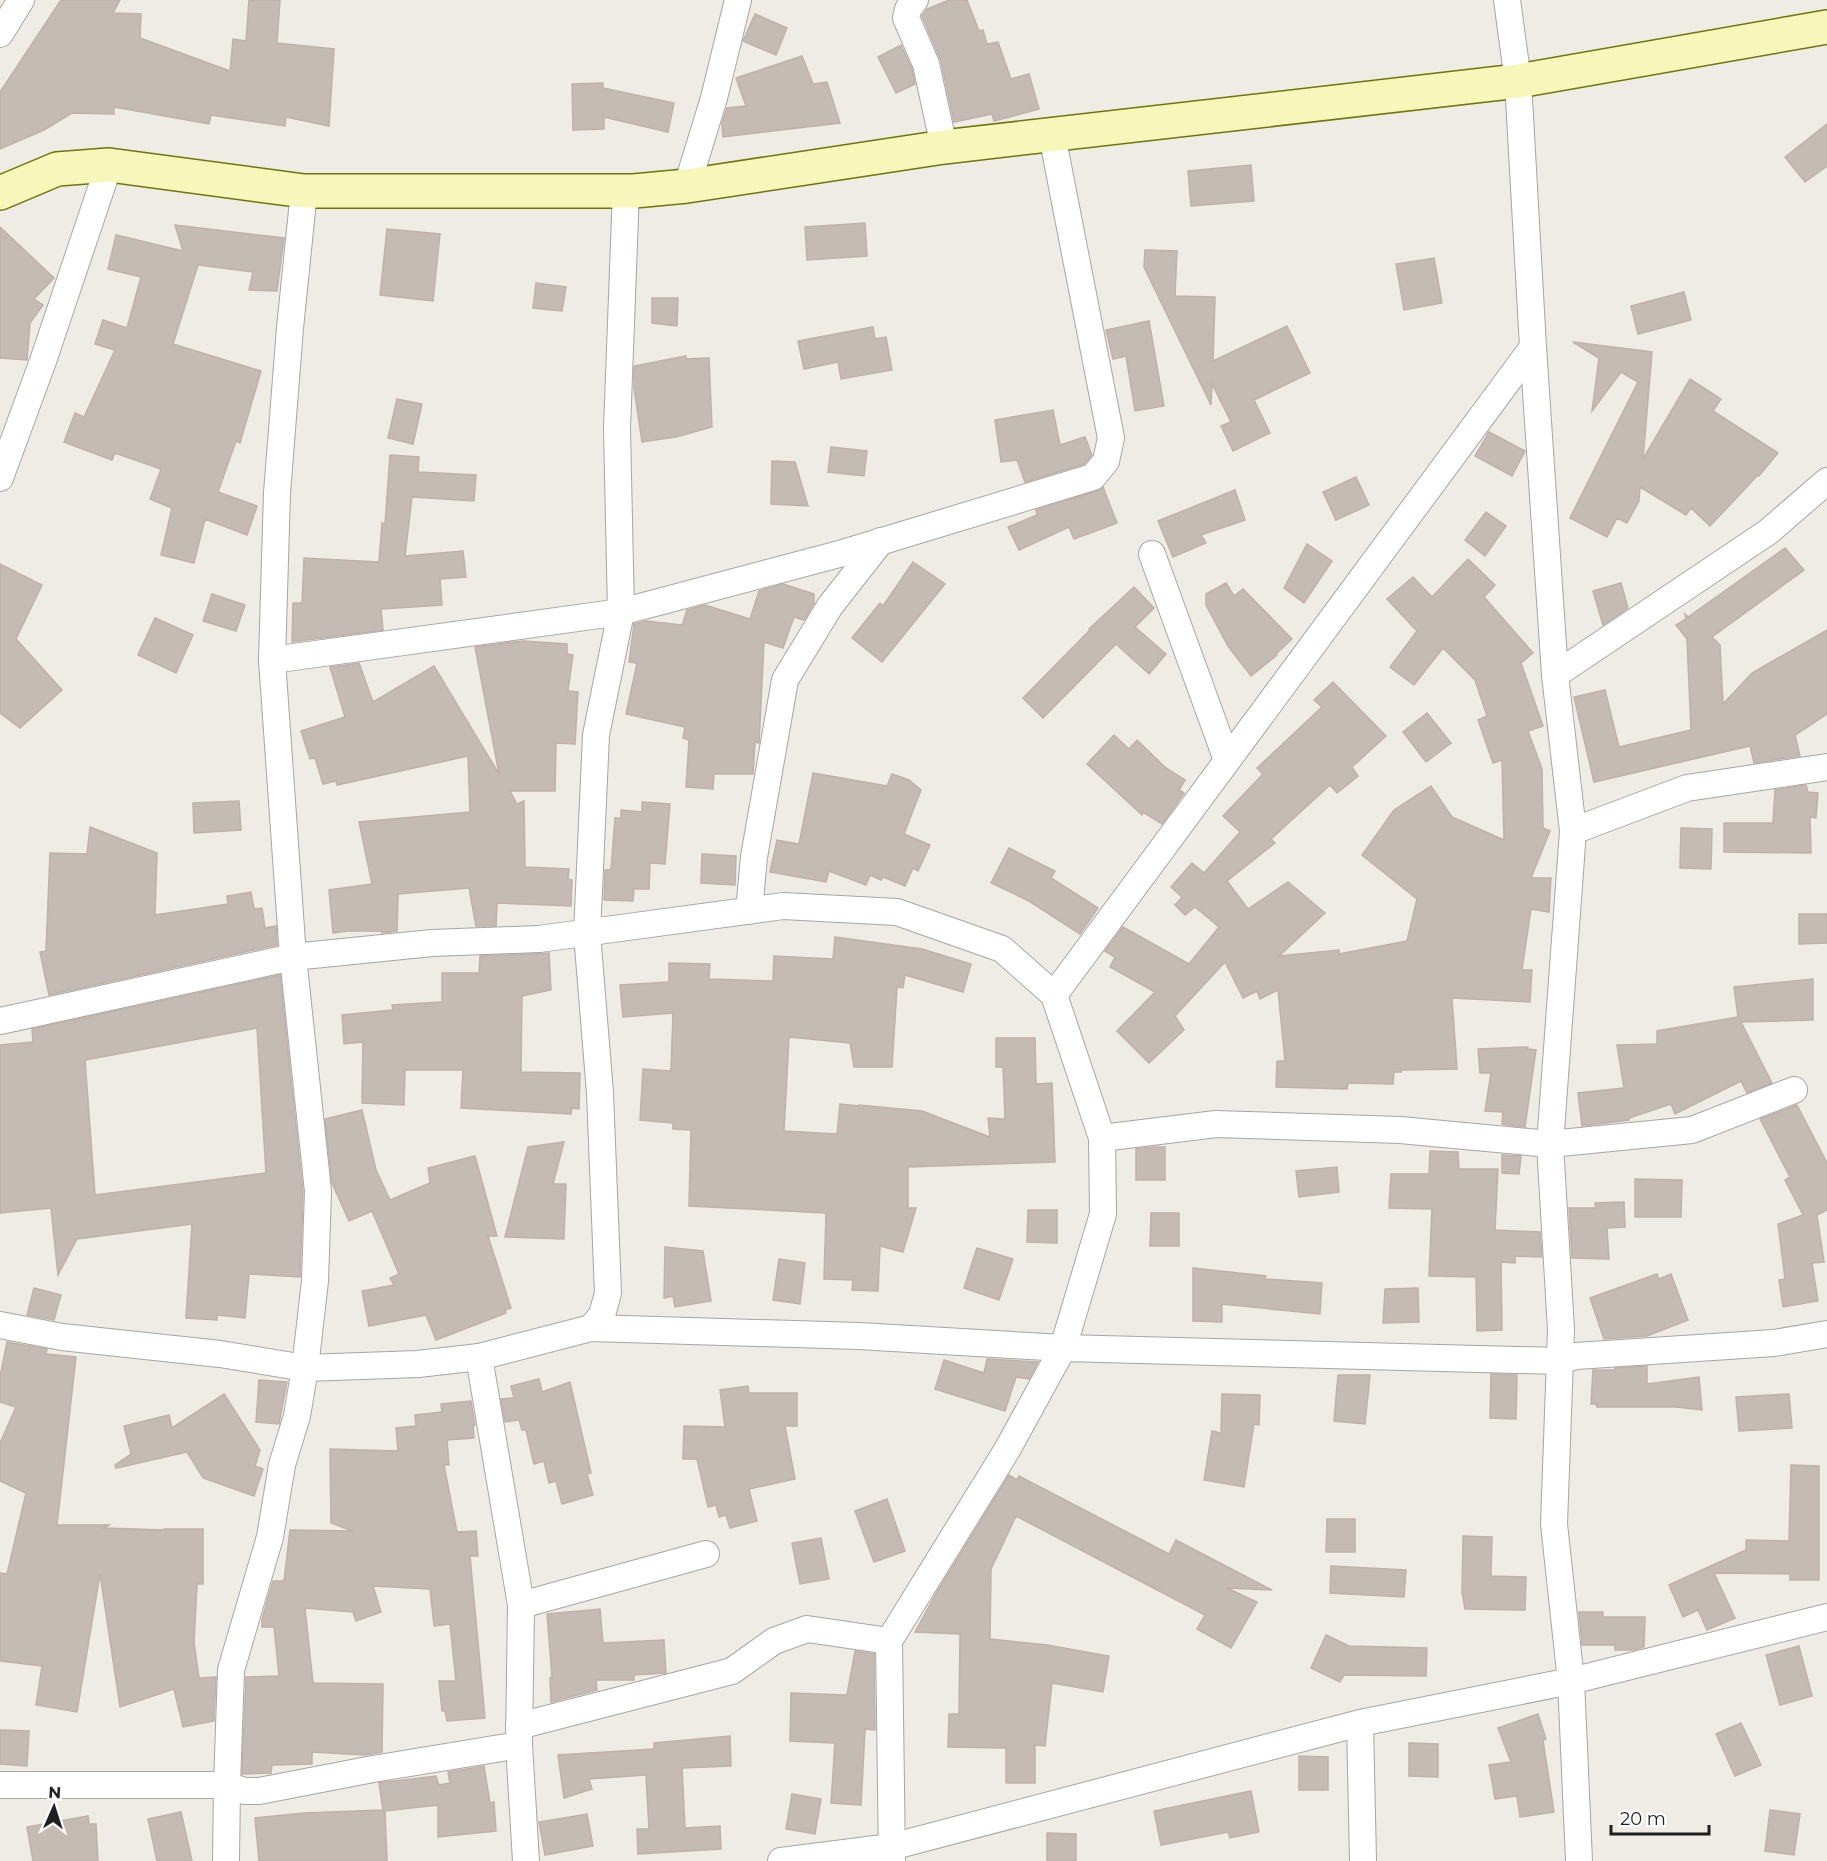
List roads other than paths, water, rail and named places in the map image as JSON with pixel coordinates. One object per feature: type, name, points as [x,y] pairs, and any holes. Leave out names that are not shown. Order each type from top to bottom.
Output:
[{"type":"main road","points":[[0,193],[57,169],[109,165],[303,190],[626,190],[687,186],[944,147],[1518,81],[1827,27]]},
{"type":"street","points":[[0,34],[21,0]]},
{"type":"street","points":[[687,186],[714,98],[738,0]]},
{"type":"street","points":[[915,0],[908,9],[906,18],[926,64],[944,147]]},
{"type":"street","points":[[1507,0],[1518,81],[1555,675],[1573,831],[1550,1144],[1561,1330],[1554,1524],[1571,1681],[1579,1861]]},
{"type":"street","points":[[272,660],[621,612],[843,554],[1093,477],[1106,461],[1111,438],[1052,135]]},
{"type":"street","points":[[0,478],[44,361],[109,165]]},
{"type":"street","points":[[226,1861],[226,1785],[231,1670],[270,1537],[282,1465],[297,1416],[315,1281],[318,1191],[293,957],[272,660],[277,493],[303,190]]},
{"type":"street","points":[[591,1328],[602,1315],[608,1293],[600,1093],[587,934],[596,735],[621,612],[617,429],[626,190]]},
{"type":"street","points":[[1054,995],[1533,347]]},
{"type":"street","points":[[1555,675],[1768,532],[1827,481]]},
{"type":"street","points":[[749,911],[754,857],[785,680],[830,606],[881,541]]},
{"type":"street","points":[[1152,554],[1227,760]]},
{"type":"street","points":[[1573,831],[1688,788],[1827,767]]},
{"type":"street","points":[[0,1021],[293,957],[432,943],[539,939],[783,906],[897,912],[1002,948],[1054,995],[1102,1138],[1103,1214],[1063,1348],[1007,1450],[889,1641],[892,1854]]},
{"type":"street","points":[[1102,1138],[1216,1124],[1400,1130],[1550,1144],[1692,1130],[1794,1090]]},
{"type":"street","points":[[0,1325],[62,1337],[220,1354],[305,1368],[418,1364],[479,1357],[591,1328],[859,1336],[1063,1348],[1559,1360],[1576,1356],[1774,1343],[1827,1334]]},
{"type":"street","points":[[479,1357],[521,1605],[519,1735],[526,1861]]},
{"type":"street","points":[[521,1605],[706,1554]]},
{"type":"street","points":[[781,1861],[892,1854],[1360,1723],[1571,1681],[1827,1617]]},
{"type":"street","points":[[0,1785],[226,1785],[244,1791],[274,1790],[519,1735],[732,1671],[774,1641],[807,1629],[889,1641]]},
{"type":"street","points":[[1360,1723],[1363,1861]]}]
